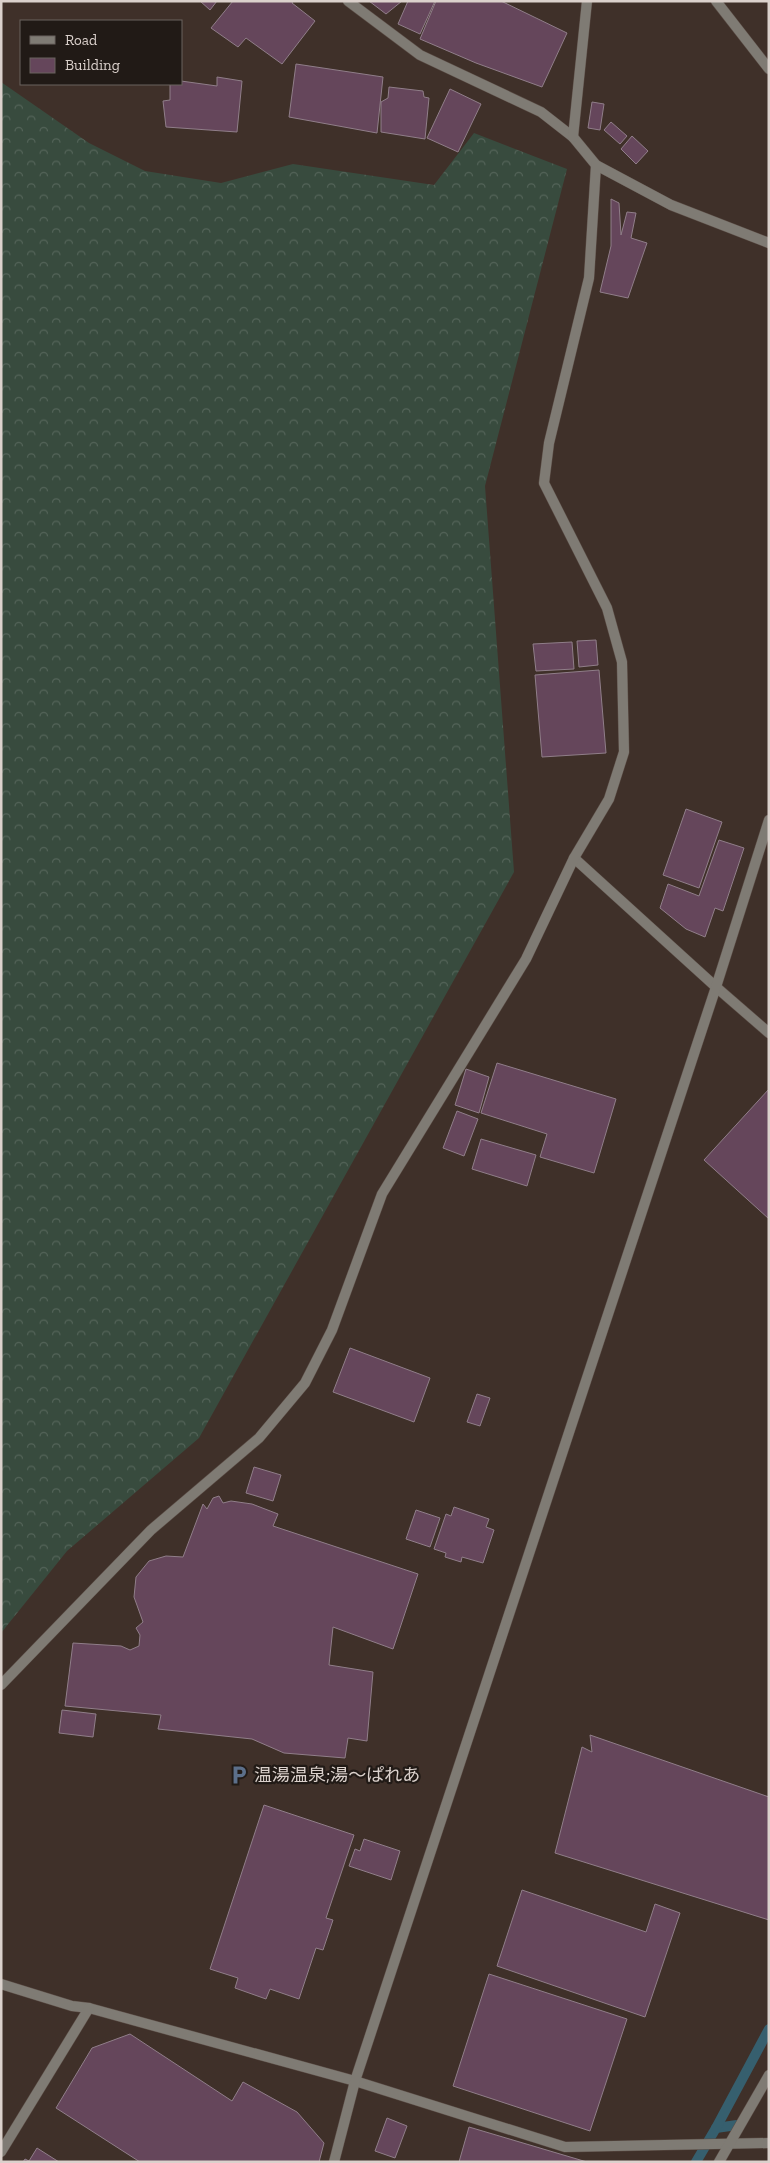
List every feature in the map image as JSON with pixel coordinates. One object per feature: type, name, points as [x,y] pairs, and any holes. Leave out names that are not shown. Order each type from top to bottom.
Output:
[{"type":"street","points":[[348,1],[420,55],[541,112],[573,137],[596,165],[671,205],[769,243]]},
{"type":"street","points":[[573,137],[587,1]]},
{"type":"street","points":[[716,1],[769,69]]},
{"type":"street","points":[[1,1685],[151,1530],[259,1438],[305,1383],[332,1330],[382,1194],[526,959],[574,858],[609,799],[624,752],[622,662],[607,608],[544,483],[549,443],[589,278],[596,165]]},
{"type":"street","points":[[334,2162],[355,2081],[716,987],[769,820]]},
{"type":"street","points":[[574,858],[769,1033]]},
{"type":"street","points":[[1,1984],[72,2006],[89,2008],[355,2081],[565,2147],[769,2143]]},
{"type":"street","points":[[1,2152],[89,2008]]},
{"type":"street","points":[[719,2162],[727,2145],[769,2075]]},
{"type":"green space","points":[[1,82],[89,143],[145,171],[221,183],[293,164],[434,185],[474,133],[567,169],[485,486],[514,872],[199,1438],[67,1551],[1,1633]]},
{"type":"building","points":[[200,1],[217,1],[210,10]]},
{"type":"building","points":[[233,1],[293,1],[292,3],[315,21],[282,64],[246,38],[238,47],[211,28]]},
{"type":"building","points":[[369,1],[402,1],[386,14]]},
{"type":"building","points":[[408,1],[435,1],[420,34],[398,24]]},
{"type":"building","points":[[436,1],[501,1],[567,33],[542,87],[476,63],[420,39]]},
{"type":"building","points":[[296,64],[383,77],[377,133],[289,117]]},
{"type":"building","points":[[217,77],[242,81],[237,132],[166,127],[163,101],[170,100],[170,85],[182,85],[182,81],[217,86]]},
{"type":"building","points":[[389,87],[423,91],[424,97],[429,98],[425,139],[381,132],[381,102],[388,98]]},
{"type":"building","points":[[450,89],[481,104],[458,152],[427,138]]},
{"type":"building","points":[[592,102],[604,104],[600,130],[588,128]]},
{"type":"building","points":[[611,122],[627,136],[620,144],[604,130]]},
{"type":"building","points":[[632,136],[648,151],[636,164],[621,149]]},
{"type":"building","points":[[611,199],[619,203],[621,235],[627,212],[636,213],[631,238],[647,243],[628,298],[600,292],[611,246]]},
{"type":"building","points":[[596,640],[598,665],[579,667],[577,641]]},
{"type":"building","points":[[572,642],[574,669],[536,671],[533,644]]},
{"type":"building","points":[[599,670],[606,753],[542,757],[535,675]]},
{"type":"building","points":[[686,809],[722,822],[699,888],[663,875]]},
{"type":"building","points":[[719,840],[744,848],[723,911],[715,908],[705,937],[686,929],[660,908],[668,884],[699,896]]},
{"type":"building","points":[[497,1063],[616,1099],[594,1173],[540,1157],[547,1134],[481,1113]]},
{"type":"building","points":[[466,1069],[489,1077],[479,1113],[455,1105]]},
{"type":"building","points":[[769,1089],[769,1219],[704,1160]]},
{"type":"building","points":[[457,1111],[478,1119],[464,1156],[443,1148]]},
{"type":"building","points":[[481,1139],[536,1155],[527,1186],[472,1169]]},
{"type":"building","points":[[350,1348],[430,1378],[414,1422],[333,1392]]},
{"type":"building","points":[[477,1394],[490,1398],[480,1426],[467,1422]]},
{"type":"building","points":[[254,1467],[281,1475],[273,1501],[246,1493]]},
{"type":"building","points":[[219,1496],[223,1503],[231,1501],[252,1504],[278,1514],[273,1526],[418,1574],[393,1649],[333,1627],[329,1665],[373,1672],[367,1741],[348,1738],[345,1758],[284,1753],[252,1739],[158,1729],[161,1715],[65,1706],[73,1643],[121,1646],[130,1650],[139,1646],[140,1635],[136,1628],[143,1622],[134,1597],[136,1577],[149,1561],[166,1556],[183,1557],[203,1504],[207,1509],[213,1498]]},
{"type":"building","points":[[454,1507],[489,1519],[486,1527],[494,1530],[483,1563],[462,1557],[461,1562],[445,1557],[446,1553],[434,1549],[446,1514],[451,1516]]},
{"type":"building","points":[[416,1510],[440,1518],[430,1547],[406,1539]]},
{"type":"building","points":[[62,1710],[96,1714],[93,1737],[59,1733]]},
{"type":"building","points":[[590,1735],[769,1797],[769,1920],[555,1853],[582,1747],[592,1752]]},
{"type":"building","points":[[264,1805],[354,1835],[326,1918],[333,1920],[323,1950],[316,1948],[299,1999],[270,1989],[266,1999],[235,1988],[238,1978],[210,1969]]},
{"type":"building","points":[[364,1839],[400,1851],[391,1880],[349,1866],[355,1849],[360,1851]]},
{"type":"building","points":[[522,1890],[646,1932],[655,1904],[680,1913],[645,2017],[497,1966]]},
{"type":"building","points":[[489,1974],[627,2019],[590,2131],[453,2086]]},
{"type":"building","points":[[130,2034],[232,2101],[243,2082],[297,2112],[324,2143],[319,2162],[140,2162],[56,2108],[92,2048]]},
{"type":"building","points":[[387,2118],[407,2126],[395,2158],[375,2151]]},
{"type":"building","points":[[469,2127],[587,2162],[459,2162]]},
{"type":"building","points":[[37,2148],[59,2162],[23,2162],[25,2159],[29,2161]]},
{"type":"waterway","points":[[696,2162],[769,2029]]},
{"type":"waterway","points":[[716,2128],[737,2125]]},
{"type":"place","name":"温湯温泉;湯〜ぱれあ","points":[[239,1775]]}]
